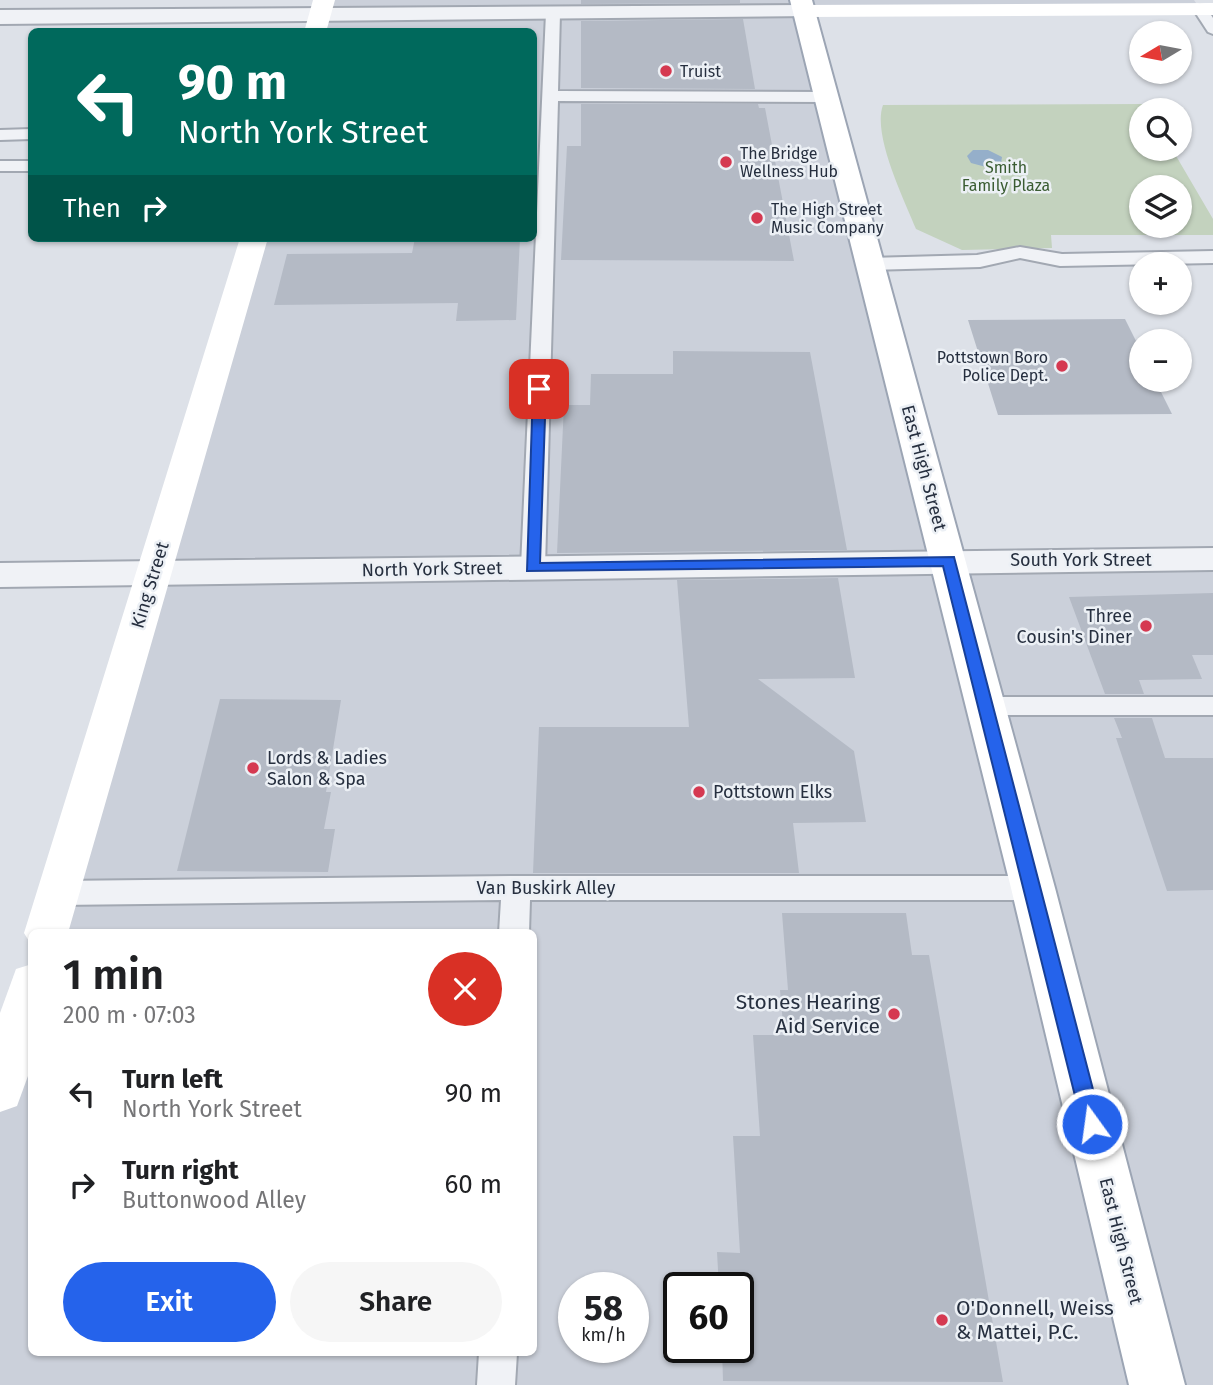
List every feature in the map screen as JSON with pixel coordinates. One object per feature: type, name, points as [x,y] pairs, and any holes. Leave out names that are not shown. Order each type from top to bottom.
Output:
[{"type":"main road","points":[[803,6],[1206,9]]},
{"type":"main road","name":"East High Street","points":[[803,6],[824,97],[949,561],[1033,888],[1157,1385]]},
{"type":"main road","name":"King Street","points":[[47,929],[253,242]]},
{"type":"main road","points":[[0,1091],[28,996]]},
{"type":"street","points":[[0,17],[552,13],[803,6]]},
{"type":"street","name":"South York Street","points":[[949,561],[1213,559]]},
{"type":"street","name":"North York Street","points":[[0,575],[949,561]]},
{"type":"lane","points":[[1206,9],[1213,29]]},
{"type":"lane","points":[[533,568],[544,92],[552,13]]},
{"type":"lane","points":[[544,92],[824,97]]},
{"type":"lane","points":[[0,135],[28,134]]},
{"type":"lane","points":[[0,166],[28,166]]},
{"type":"lane","points":[[869,264],[980,261],[1001,269],[1047,269],[1060,260],[1213,257]]},
{"type":"lane","points":[[986,706],[1213,706]]},
{"type":"lane","points":[[514,929],[516,888]]},
{"type":"lane","name":"Van Buskirk Alley","points":[[58,892],[516,888],[1033,888]]},
{"type":"lane","points":[[496,1385],[498,1356]]},
{"type":"shaded area","points":[[324,0],[1194,0],[1200,9],[805,11],[949,561],[1213,560],[1213,1385],[0,1385],[0,1107],[28,1009],[28,1356],[537,1356],[537,929],[52,929],[254,242],[537,242],[537,28],[316,28]]},
{"type":"green space","name":"Smith Family Plaza","points":[[1129,104],[1129,161],[1179,161],[1187,175],[1129,175],[1129,235],[1051,235],[1052,248],[962,250],[916,229],[885,150],[881,118],[883,105]]},
{"type":"green space","name":"Smith Family Plaza","points":[[1192,183],[1213,219],[1213,235],[1192,235]]},
{"type":"water","points":[[973,150],[988,150],[1002,157],[1001,163],[986,167],[971,163],[967,156]]},
{"type":"building","points":[[581,0],[740,0],[740,3],[581,4]]},
{"type":"building","points":[[743,19],[755,89],[581,88],[581,21]]},
{"type":"building","points":[[581,104],[758,104],[759,108],[765,108],[794,261],[561,260],[567,146],[581,146]]},
{"type":"building","points":[[414,242],[520,242],[516,320],[456,321],[458,303],[274,305],[287,254],[412,253]]},
{"type":"building","name":"Pottstown Boro Police Dept.","points":[[1125,319],[1130,329],[1129,392],[1161,392],[1172,414],[998,415],[968,320]]},
{"type":"building","points":[[673,351],[810,352],[847,550],[557,553],[564,405],[590,405],[591,374],[673,374]]},
{"type":"building","name":"Pottstown Elks","points":[[838,578],[855,678],[758,679],[854,751],[866,822],[793,823],[799,873],[533,873],[539,727],[689,727],[677,580]]},
{"type":"building","name":"Three Cousin's Diner","points":[[1213,593],[1213,655],[1192,655],[1202,679],[1139,680],[1144,694],[1105,694],[1069,597]]},
{"type":"building","points":[[220,699],[341,700],[326,792],[331,792],[324,829],[335,829],[328,872],[177,871]]},
{"type":"building","points":[[1114,718],[1152,718],[1165,758],[1213,758],[1213,890],[1167,891],[1116,738],[1122,738]]},
{"type":"building","points":[[782,913],[906,913],[912,955],[929,955],[1003,1382],[723,1381],[722,1363],[754,1363],[754,1272],[718,1272],[717,1252],[740,1253],[733,1136],[760,1136],[753,1035],[784,1035],[780,990],[788,990]]},
{"type":"place","name":"Truist","points":[[666,71]]},
{"type":"place","name":"The Bridge Wellness Hub","points":[[726,162]]},
{"type":"place","name":"The High Street Music Company","points":[[757,218]]},
{"type":"place","name":"Pottstown Boro Police Dept.","points":[[1062,366]]},
{"type":"place","name":"Three Cousin's Diner","points":[[1146,626]]},
{"type":"place","name":"Lords & Ladies Salon & Spa","points":[[253,768]]},
{"type":"place","name":"Pottstown Elks","points":[[699,792]]},
{"type":"place","name":"Stones Hearing Aid Service","points":[[894,1014]]},
{"type":"place","name":"O'Donnell, Weiss & Mattei, P.C.","points":[[942,1320]]},
{"type":"route","points":[[539,389],[533,568],[949,561],[1092,1124]]}]
